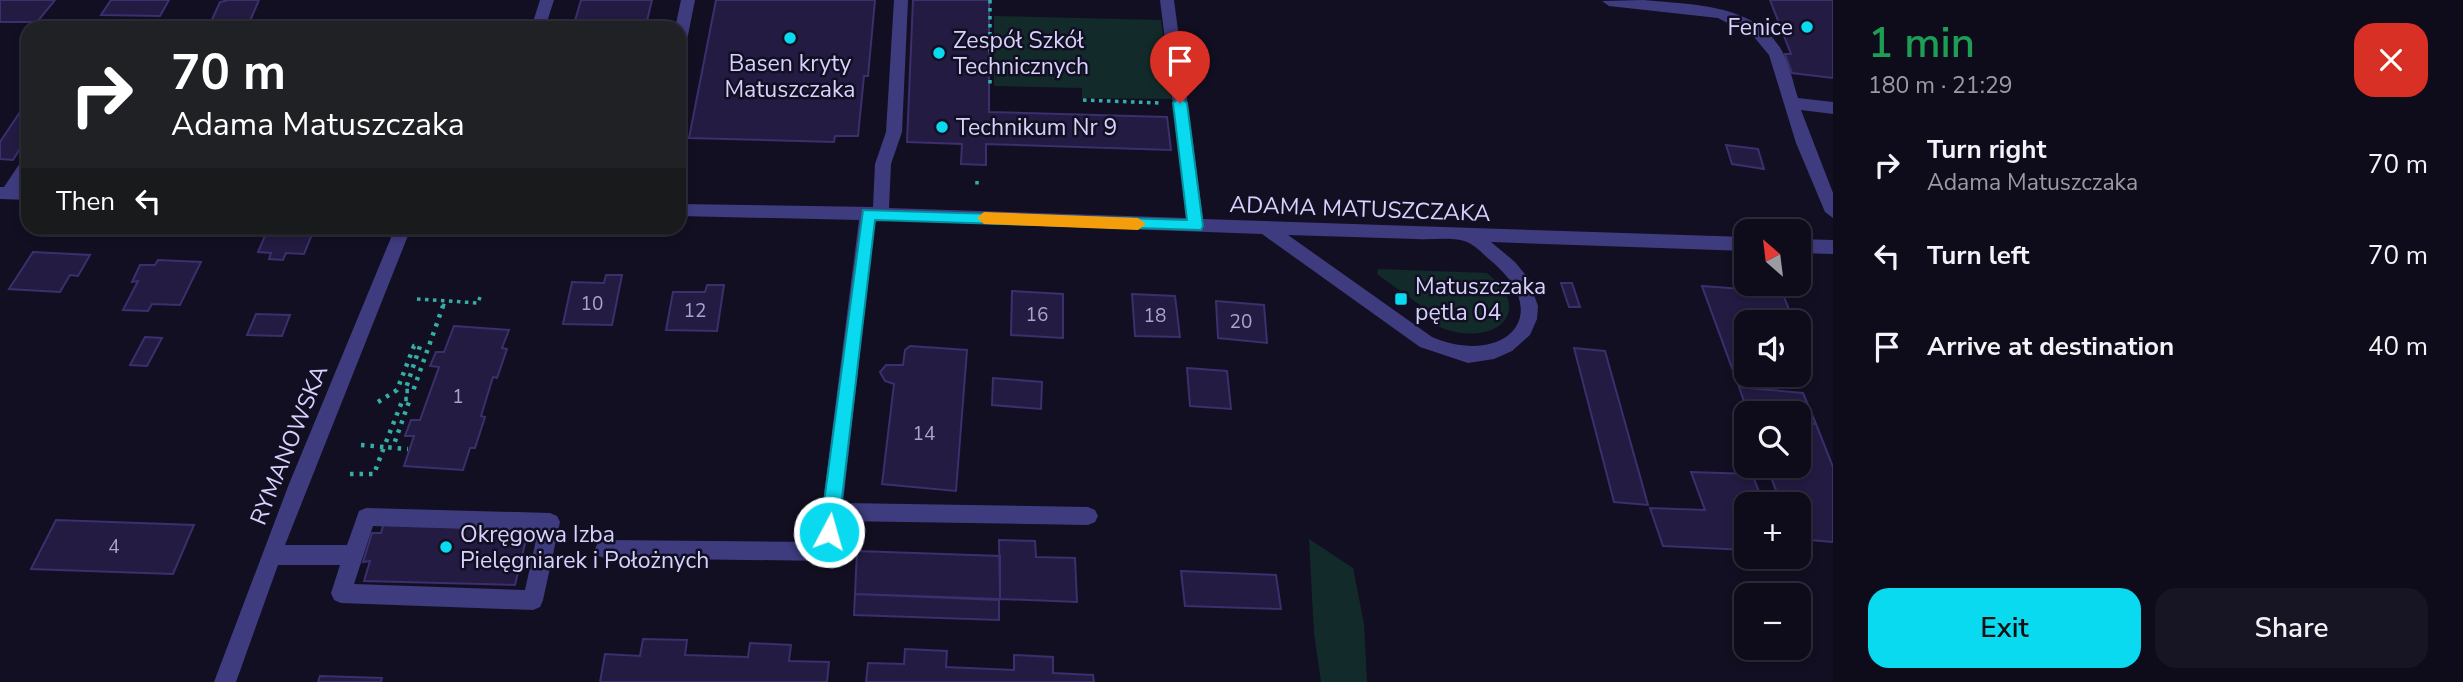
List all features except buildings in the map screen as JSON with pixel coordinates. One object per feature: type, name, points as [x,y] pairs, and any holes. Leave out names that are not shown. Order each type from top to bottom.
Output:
[{"type":"street","points":[[540,21],[547,0]]},
{"type":"street","points":[[684,21],[688,0]]},
{"type":"street","points":[[605,549],[827,552],[875,214],[883,164],[894,132],[901,0]]},
{"type":"street","points":[[1167,0],[1196,226]]},
{"type":"street","points":[[1609,1],[1720,13],[1759,33],[1776,53],[1804,143],[1833,212]]},
{"type":"street","points":[[1792,103],[1833,108]]},
{"type":"street","points":[[4,193],[21,172]]},
{"type":"street","name":"ADAMA MATUSZCZAKA","points":[[686,210],[1734,243]]},
{"type":"street","points":[[1268,229],[1426,342],[1448,351],[1487,354],[1516,341],[1524,331],[1530,305],[1519,278],[1506,263],[1469,235]]},
{"type":"street","name":"RYMANOWSKA","points":[[225,682],[271,555],[400,235]]},
{"type":"street","points":[[1811,246],[1833,247]]},
{"type":"street","points":[[831,512],[1088,516]]},
{"type":"street","points":[[366,517],[551,522],[533,600],[341,593],[353,555],[366,517]]},
{"type":"street","points":[[271,555],[353,555]]},
{"type":"path","points":[[990,0],[990,86]]},
{"type":"path","points":[[1083,100],[1167,103]]},
{"type":"path","points":[[417,299],[478,303],[480,297]]},
{"type":"path","points":[[378,402],[397,390],[414,346],[420,346],[405,391],[413,391],[444,301]]},
{"type":"path","points":[[350,474],[374,474],[403,399],[410,400],[393,447]]},
{"type":"path","points":[[361,445],[408,449]]},
{"type":"green space","points":[[994,16],[1161,20],[1172,99],[1082,98],[1082,88],[994,86]]},
{"type":"green space","points":[[1378,269],[1487,273],[1502,289],[1509,303],[1508,315],[1500,325],[1488,331],[1453,331],[1433,324],[1438,318],[1377,274]]},
{"type":"green space","points":[[1309,539],[1353,568],[1364,624],[1367,682],[1321,682],[1314,633]]},
{"type":"slow traffic","points":[[984,218],[1138,224]]},
{"type":"place","name":"Fenice","points":[[1807,27]]},
{"type":"place","name":"Basen kryty Matuszczaka","points":[[790,38]]},
{"type":"place","name":"Zespół Szkół Technicznych","points":[[939,53]]},
{"type":"place","name":"Technikum Nr 9","points":[[942,127]]},
{"type":"place","name":"Matuszczaka pętla 04","points":[[1401,299]]},
{"type":"place","name":"Okręgowa Izba Pielęgniarek i Położnych","points":[[446,547]]},
{"type":"route","points":[[829,532],[868,214],[1196,226],[1180,103]]}]
